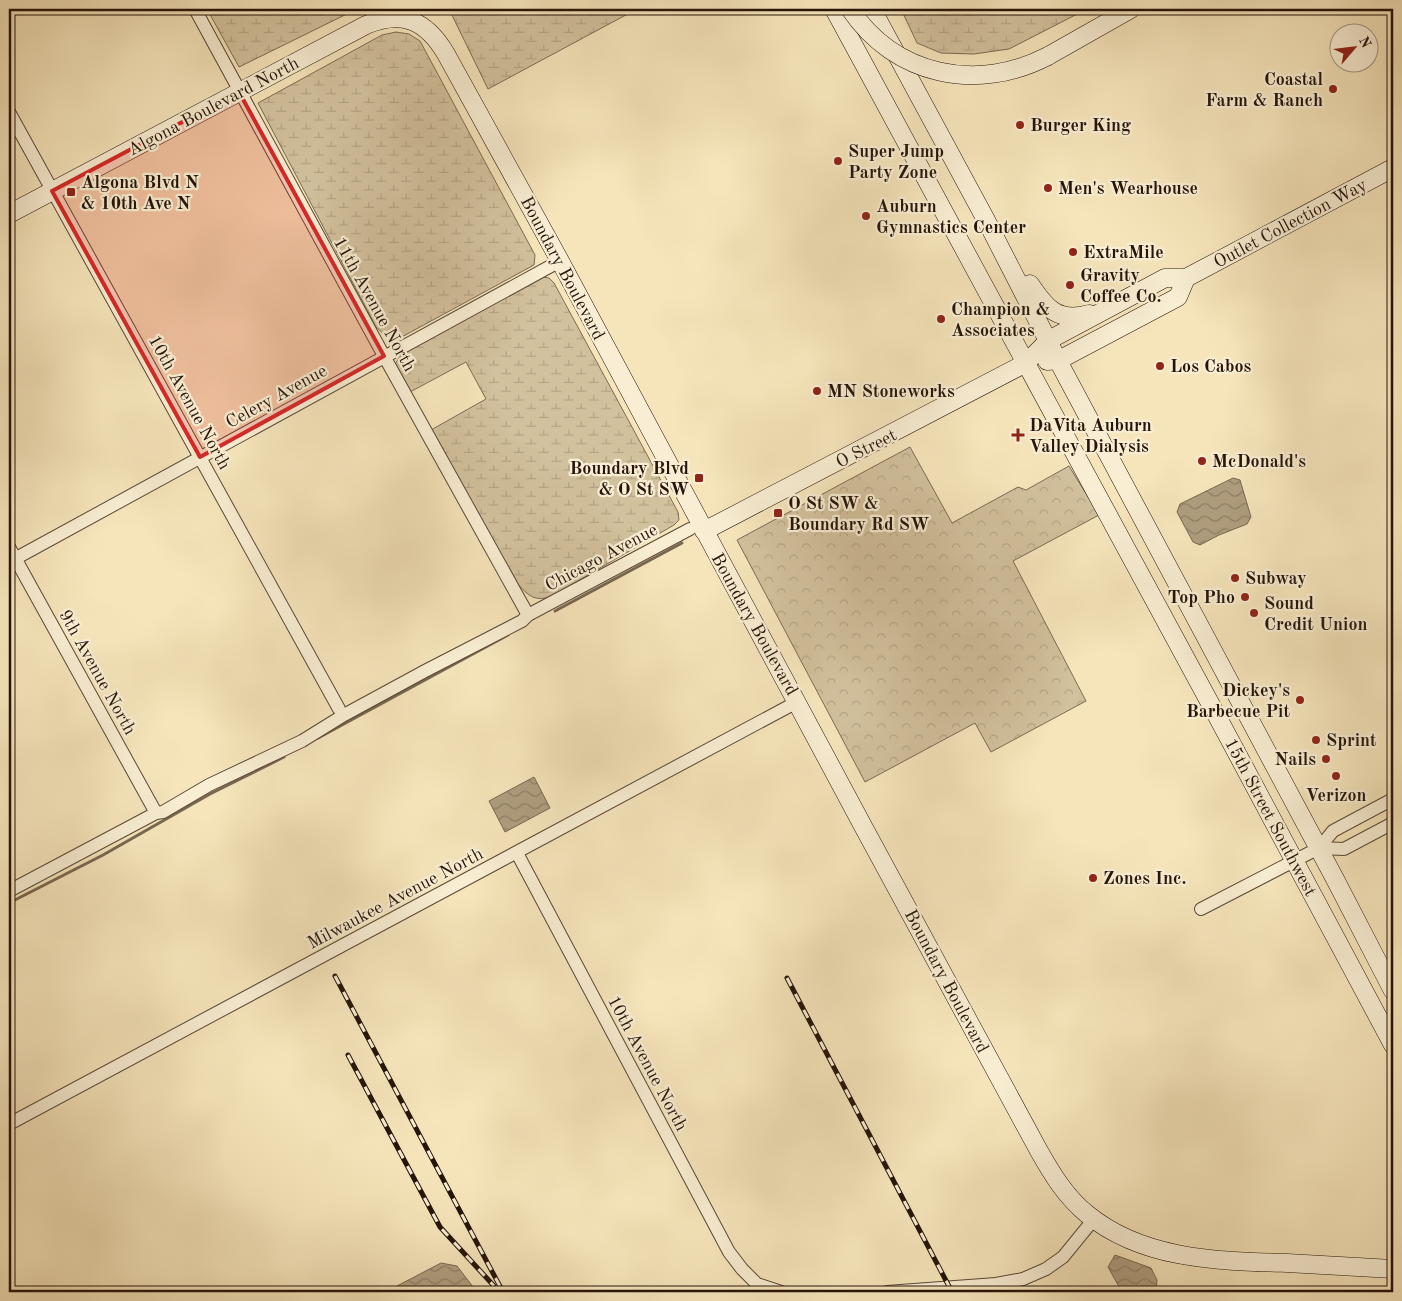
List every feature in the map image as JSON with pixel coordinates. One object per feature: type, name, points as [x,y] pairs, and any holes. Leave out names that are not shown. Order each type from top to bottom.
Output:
[{"type":"street","name":"11th Avenue North","points":[[195,9],[528,615]]},
{"type":"street","name":"15th Street Southwest","points":[[834,9],[1393,1045]]},
{"type":"street","points":[[850,9],[873,36],[891,51],[912,62],[940,72],[969,76],[996,74],[1022,68],[1048,56],[1131,9]]},
{"type":"street","name":"15th Street Southwest","points":[[872,9],[986,220],[1393,991]]},
{"type":"street","name":"Algona Boulevard North","points":[[9,214],[376,21],[391,17],[405,19],[421,26]]},
{"type":"street","name":"Boundary Boulevard","points":[[421,26],[440,45],[560,261],[697,530],[797,702],[1043,1158],[1066,1193],[1094,1220],[1138,1244],[1158,1250],[1181,1255],[1248,1262],[1393,1269]]},
{"type":"street","name":"10th Avenue North","points":[[9,112],[339,708]]},
{"type":"street","name":"Outlet Collection Way","points":[[1049,340],[1165,278],[1186,278],[1393,168]]},
{"type":"street","points":[[986,220],[1049,310],[1064,316],[1079,317],[1118,303]]},
{"type":"street","name":"Celery Avenue","points":[[11,556],[200,457],[560,261]]},
{"type":"street","points":[[1059,360],[1178,297],[1186,278]]},
{"type":"street","name":"O Street","points":[[697,530],[1026,363],[1049,340]]},
{"type":"street","name":"O Street","points":[[1026,363],[1059,360]]},
{"type":"street","name":"Chicago Avenue","points":[[156,813],[162,812],[210,785],[302,741],[393,689],[522,621],[528,615],[697,530]]},
{"type":"street","name":"9th Avenue North","points":[[11,556],[156,813]]},
{"type":"street","name":"Milwaukee Avenue North","points":[[9,1124],[797,702]]},
{"type":"street","points":[[1201,909],[1319,848],[1333,831],[1393,799]]},
{"type":"street","points":[[9,892],[156,813]]},
{"type":"street","points":[[1319,848],[1344,849],[1393,822]]},
{"type":"street","name":"10th Avenue North","points":[[517,853],[729,1252],[757,1284],[781,1292]]},
{"type":"street","points":[[887,1292],[1004,1283],[1023,1279],[1046,1270],[1063,1257],[1094,1220]]},
{"type":"highlighted area","points":[[239,92],[384,356],[200,457],[52,191]]},
{"type":"green space","points":[[207,9],[357,9],[239,67]]},
{"type":"green space","points":[[449,9],[637,9],[488,89]]},
{"type":"green space","points":[[901,9],[1087,9],[1009,49],[974,54],[941,53],[917,43]]},
{"type":"green space","points":[[396,32],[409,34],[420,41],[535,255],[534,265],[398,339],[389,339],[376,327],[258,103],[382,35]]},
{"type":"green space","points":[[543,277],[549,278],[554,283],[678,512],[679,520],[674,525],[552,596],[535,598],[515,581],[431,430],[486,399],[466,362],[410,392],[395,364],[401,355]]},
{"type":"green space","points":[[910,447],[952,523],[1018,487],[1026,490],[1069,466],[1099,515],[1013,561],[1086,701],[991,752],[975,723],[865,782],[737,540]]},
{"type":"water","points":[[1233,478],[1240,480],[1251,517],[1247,524],[1200,545],[1193,542],[1177,512],[1180,504]]},
{"type":"water","points":[[534,777],[550,808],[505,832],[489,801]]},
{"type":"water","points":[[1115,1255],[1151,1268],[1157,1280],[1156,1292],[1122,1292],[1108,1267]]},
{"type":"water","points":[[441,1263],[457,1266],[477,1292],[400,1292],[397,1286]]},
{"type":"waterway","points":[[555,611],[682,543]]},
{"type":"waterway","points":[[318,738],[508,635]]},
{"type":"waterway","points":[[9,903],[103,855],[210,794],[284,757]]},
{"type":"railway","points":[[335,976],[503,1292]]},
{"type":"railway","points":[[787,978],[952,1292]]},
{"type":"railway","points":[[348,1055],[440,1227],[494,1286]]},
{"type":"place","name":"Coastal Farm & Ranch","points":[[1333,89]]},
{"type":"place","name":"Burger King","points":[[1020,125]]},
{"type":"place","name":"Super Jump Party Zone","points":[[838,161]]},
{"type":"place","name":"Men's Wearhouse","points":[[1048,188]]},
{"type":"place","name":"Algona Blvd N & 10th Ave N","points":[[71,192]]},
{"type":"place","name":"Auburn Gymnastics Center","points":[[866,216]]},
{"type":"place","name":"ExtraMile","points":[[1073,252]]},
{"type":"place","name":"Gravity Coffee Co.","points":[[1070,285]]},
{"type":"place","name":"Champion & Associates","points":[[941,319]]},
{"type":"place","name":"Los Cabos","points":[[1160,366]]},
{"type":"place","name":"MN Stoneworks","points":[[817,391]]},
{"type":"place","name":"DaVita Auburn Valley Dialysis","points":[[1018,435]]},
{"type":"place","name":"McDonald's","points":[[1202,461]]},
{"type":"place","name":"Boundary Blvd & O St SW","points":[[699,478]]},
{"type":"place","name":"O St SW & Boundary Rd SW","points":[[778,513]]},
{"type":"place","name":"Subway","points":[[1235,578]]},
{"type":"place","name":"Top Pho","points":[[1245,597]]},
{"type":"place","name":"Sound Credit Union","points":[[1254,613]]},
{"type":"place","name":"Dickey's Barbecue Pit","points":[[1300,700]]},
{"type":"place","name":"Sprint","points":[[1316,740]]},
{"type":"place","name":"Nails","points":[[1326,759]]},
{"type":"place","name":"Verizon","points":[[1336,776]]},
{"type":"place","name":"Zones Inc.","points":[[1093,878]]}]
